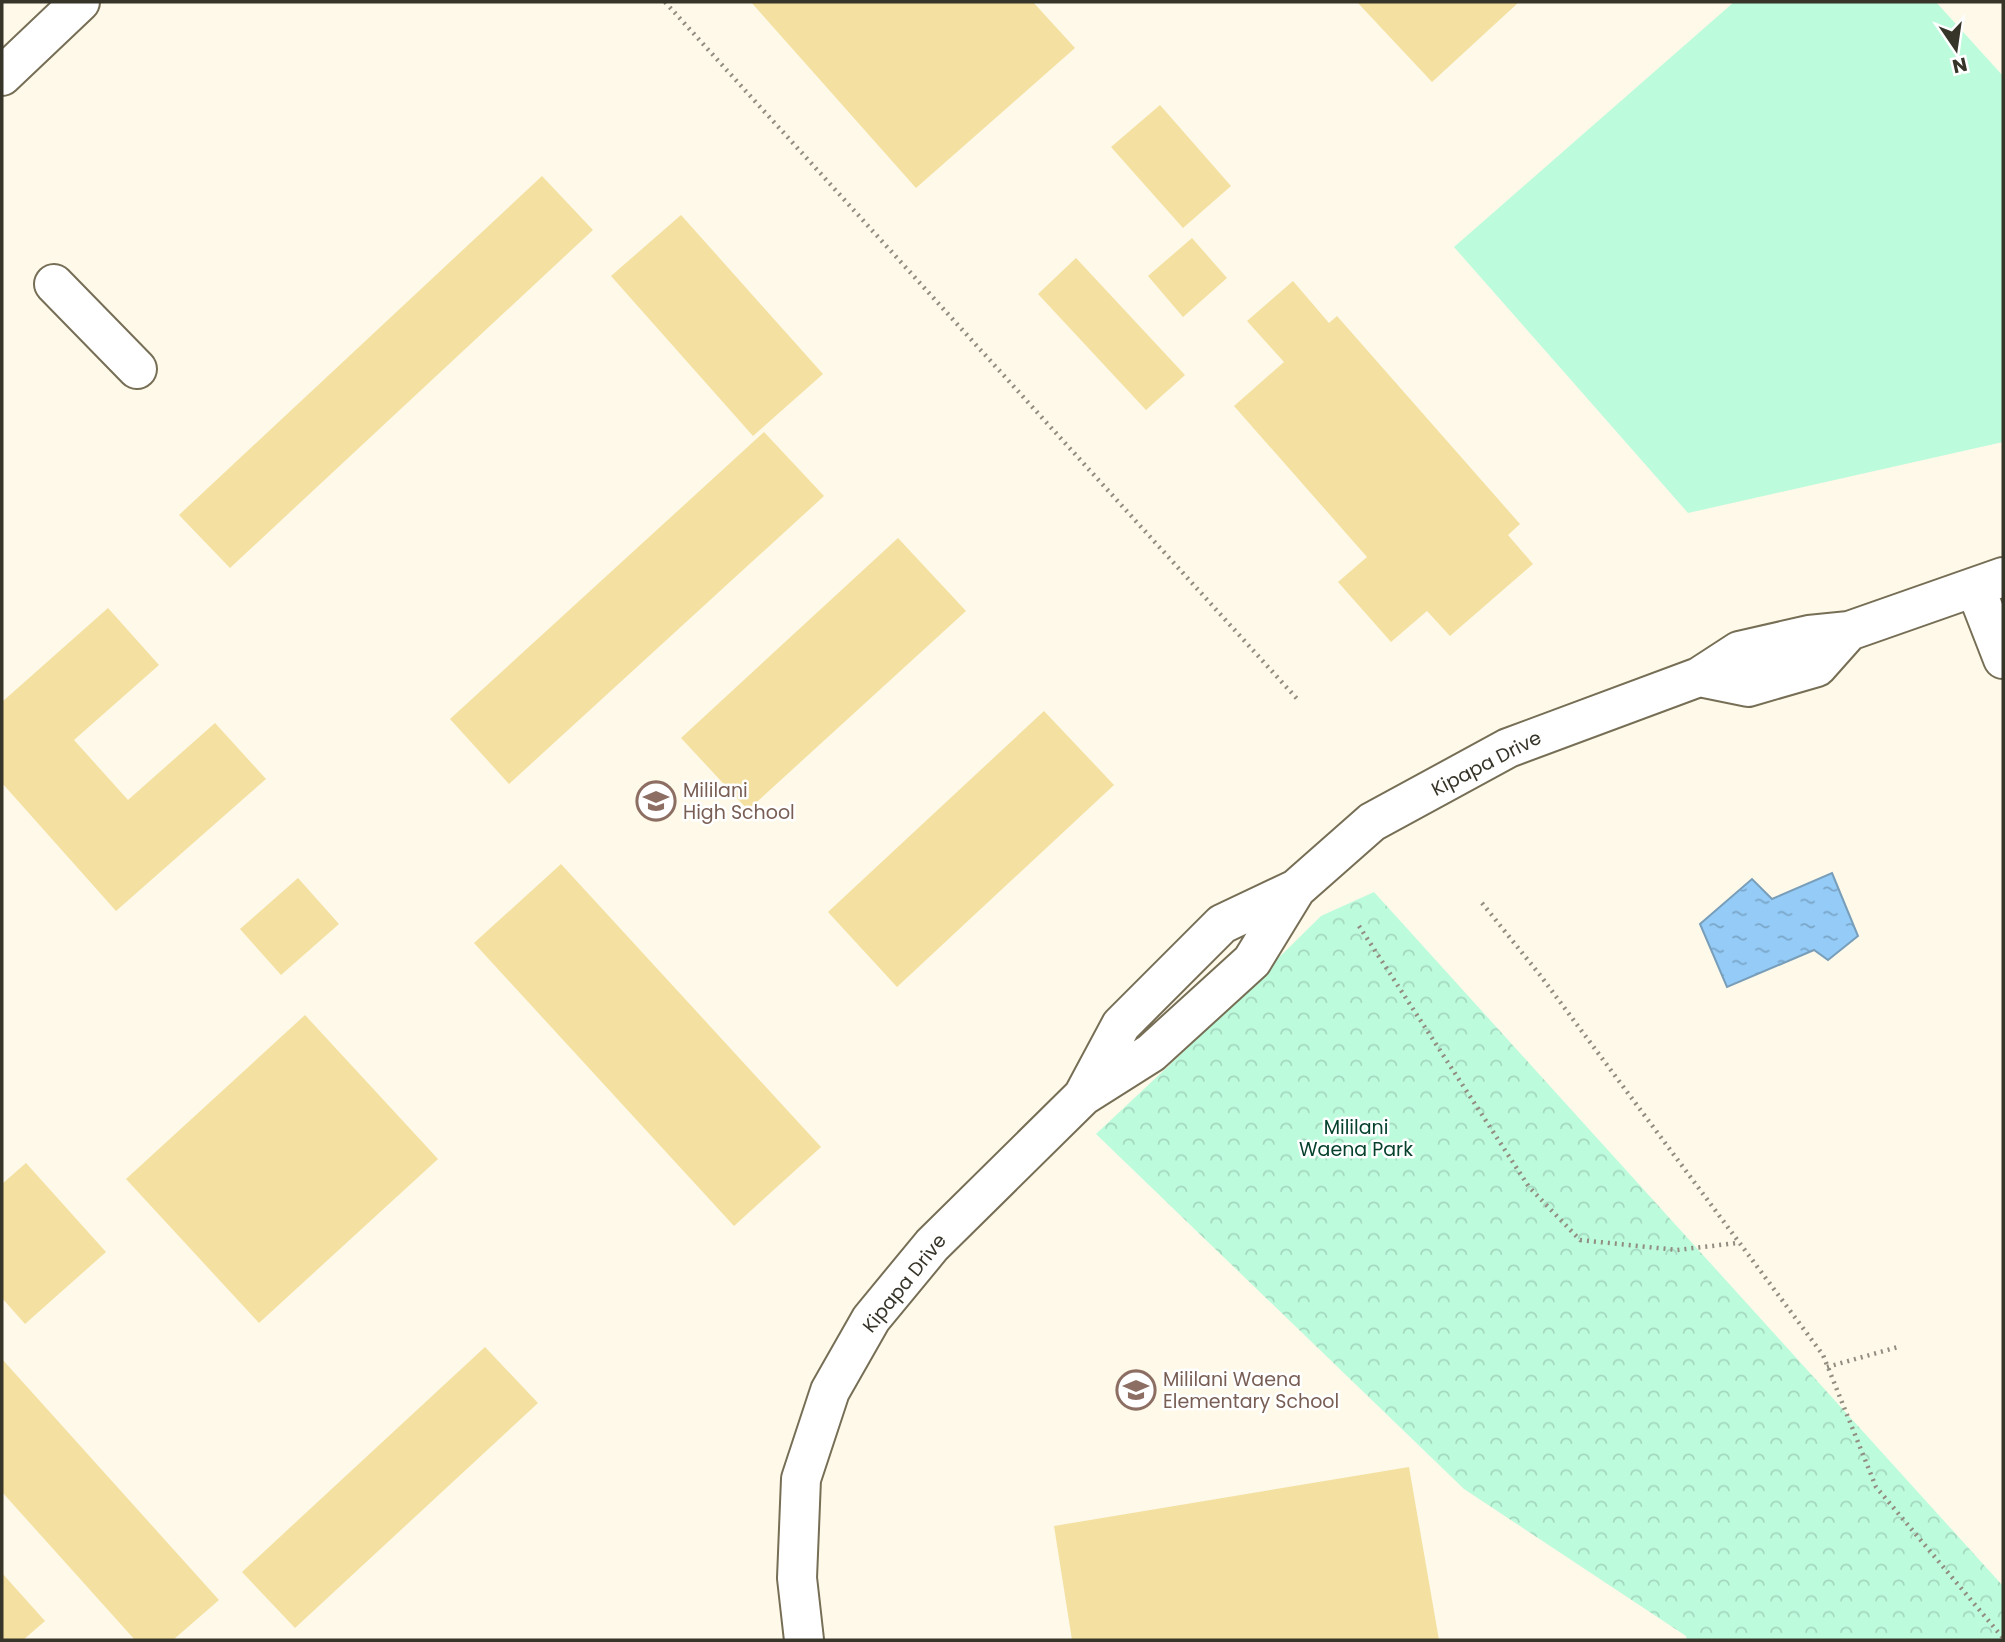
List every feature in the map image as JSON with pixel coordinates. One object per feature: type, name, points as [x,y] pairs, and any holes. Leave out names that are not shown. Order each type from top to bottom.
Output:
[{"type":"street","points":[[7,71],[61,2]]},
{"type":"street","points":[[7,71],[80,2]]},
{"type":"street","points":[[54,284],[137,369]]},
{"type":"street","points":[[1989,582],[2003,659]]},
{"type":"street","name":"Kipapa Drive","points":[[804,1640],[797,1578],[801,1479],[830,1391],[871,1319],[932,1245],[1083,1096],[1151,1053],[1252,961],[1296,889],[1372,822],[1508,748],[1699,677],[1738,651],[1809,635],[1849,631],[1989,582]]},
{"type":"path","points":[[666,2],[1298,701]]},
{"type":"path","points":[[1482,903],[1540,975],[1823,1355],[1876,1487],[2003,1637]]},
{"type":"path","points":[[1359,926],[1530,1186],[1580,1240],[1677,1250],[1738,1243]]},
{"type":"path","points":[[1827,1367],[1898,1347]]},
{"type":"path","points":[[1996,1630],[2003,1623]]},
{"type":"green space","points":[[1734,2],[1936,2],[2003,76],[2003,442],[1688,513],[1454,247]]},
{"type":"green space","name":"Mililani Waena Park","points":[[1374,892],[2003,1586],[2003,1640],[1687,1640],[1686,1636],[1464,1489],[1096,1134],[1321,916]]},
{"type":"water","points":[[1832,873],[1858,936],[1828,960],[1814,950],[1727,987],[1700,924],[1752,879],[1772,899]]},
{"type":"building","points":[[751,2],[1033,2],[1075,48],[916,188]]},
{"type":"building","points":[[1357,2],[1519,2],[1432,82]]},
{"type":"building","points":[[1160,105],[1231,186],[1183,228],[1111,147]]},
{"type":"building","points":[[542,176],[593,230],[230,568],[179,515]]},
{"type":"building","points":[[681,215],[823,374],[753,436],[611,276]]},
{"type":"building","points":[[1192,238],[1227,278],[1183,317],[1148,276]]},
{"type":"building","points":[[1076,258],[1185,375],[1146,410],[1038,294]]},
{"type":"building","points":[[1293,281],[1329,323],[1337,316],[1520,524],[1508,535],[1533,564],[1450,636],[1427,611],[1391,642],[1338,582],[1367,557],[1234,406],[1284,362],[1247,321]]},
{"type":"building","points":[[764,432],[824,496],[509,784],[450,719]]},
{"type":"building","points":[[898,538],[966,611],[748,810],[681,738]]},
{"type":"building","points":[[108,608],[159,665],[74,740],[128,800],[215,723],[266,779],[116,911],[2,783],[2,702]]},
{"type":"building","points":[[1044,711],[1114,785],[897,987],[828,912]]},
{"type":"building","points":[[561,864],[821,1147],[734,1226],[474,943]]},
{"type":"building","points":[[298,878],[339,924],[281,975],[240,929]]},
{"type":"building","points":[[305,1015],[438,1159],[259,1323],[126,1179]]},
{"type":"building","points":[[26,1163],[106,1252],[25,1324],[2,1298],[2,1184]]},
{"type":"building","points":[[485,1347],[538,1403],[295,1628],[242,1572]]},
{"type":"building","points":[[2,1359],[219,1600],[173,1640],[135,1640],[2,1492]]},
{"type":"building","points":[[1409,1467],[1439,1640],[1072,1640],[1054,1526]]},
{"type":"building","points":[[2,1573],[45,1621],[23,1640],[2,1640]]},
{"type":"place","name":"Mililani High School","points":[[656,801]]},
{"type":"place","name":"Mililani Waena Elementary School","points":[[1136,1390]]}]
